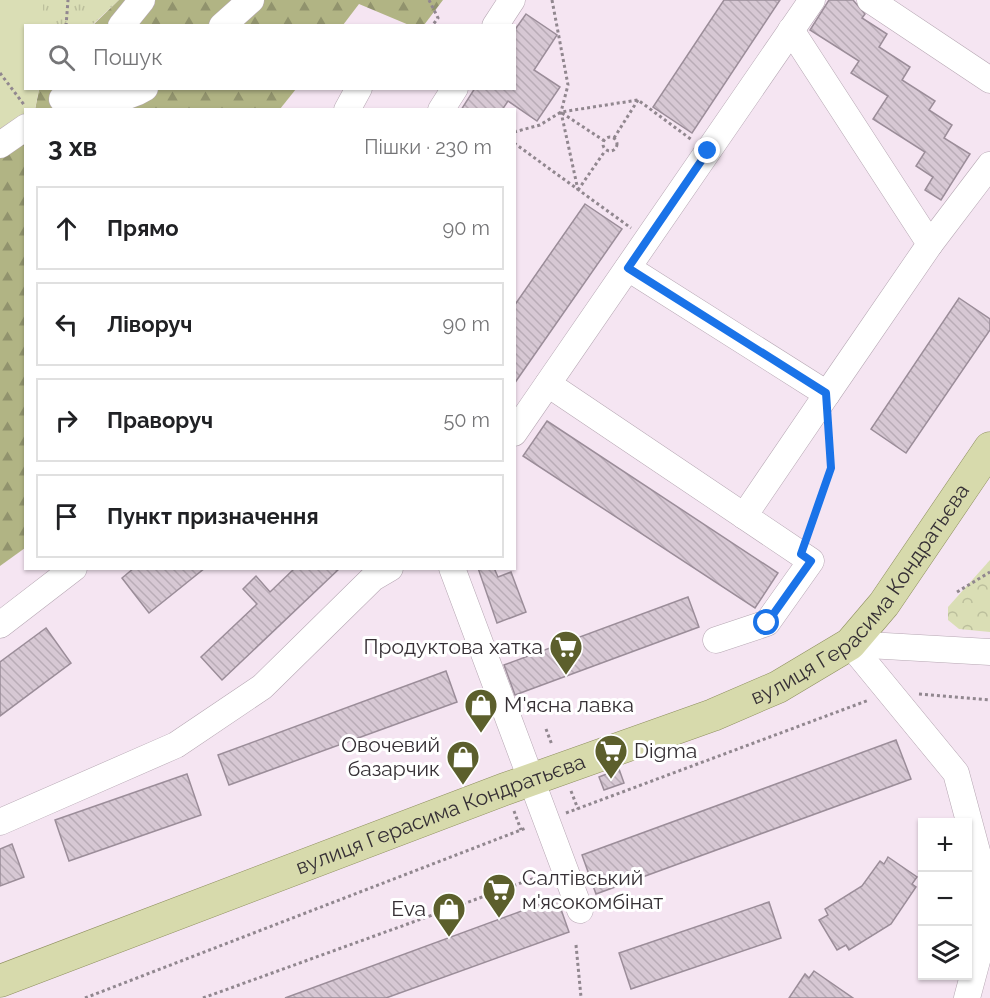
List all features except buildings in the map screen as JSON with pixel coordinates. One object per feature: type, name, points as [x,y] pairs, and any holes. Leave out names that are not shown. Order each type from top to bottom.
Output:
[{"type":"main road","name":"вулиця Герасима Кондратьєва","points":[[0,981],[531,779],[713,715],[778,687],[849,644],[884,604],[990,448]]},
{"type":"street","points":[[123,24],[142,0]]},
{"type":"street","points":[[496,24],[512,0]]},
{"type":"street","points":[[516,430],[812,0]]},
{"type":"street","points":[[870,0],[990,80]]},
{"type":"street","points":[[224,24],[246,4]]},
{"type":"street","points":[[791,30],[930,244]]},
{"type":"street","points":[[60,99],[90,101],[138,93],[142,90]]},
{"type":"street","points":[[348,108],[358,90]]},
{"type":"street","points":[[442,108],[454,90]]},
{"type":"street","points":[[0,145],[24,129]]},
{"type":"street","points":[[744,516],[930,244],[990,165]]},
{"type":"street","points":[[628,268],[826,393]]},
{"type":"street","points":[[548,384],[811,561],[767,623],[716,640]]},
{"type":"street","points":[[0,624],[71,570]]},
{"type":"street","points":[[453,570],[580,910]]},
{"type":"street","points":[[0,822],[176,745],[262,687],[376,572]]},
{"type":"street","points":[[849,644],[990,652]]},
{"type":"street","points":[[849,644],[956,773],[978,836],[985,881],[978,957],[967,998]]},
{"type":"path","points":[[66,24],[68,0]]},
{"type":"path","points":[[429,0],[438,18],[434,24]]},
{"type":"path","points":[[552,0],[568,85],[561,112],[578,190]]},
{"type":"path","points":[[0,74],[26,108]]},
{"type":"path","points":[[614,138],[638,100]]},
{"type":"path","points":[[516,131],[540,125],[561,112],[638,100],[708,151]]},
{"type":"path","points":[[561,112],[603,140],[605,151],[578,190]]},
{"type":"path","points":[[603,140],[608,137],[614,138]]},
{"type":"path","points":[[605,151],[611,152],[616,149],[617,142],[614,138]]},
{"type":"path","points":[[516,144],[647,239]]},
{"type":"path","points":[[801,554],[831,468],[826,393]]},
{"type":"path","points":[[957,592],[990,572]]},
{"type":"path","points":[[85,998],[521,830],[891,692],[990,700]]},
{"type":"path","points":[[546,729],[554,750]]},
{"type":"path","points":[[513,809],[521,830]]},
{"type":"path","points":[[203,998],[564,867]]},
{"type":"path","points":[[576,945],[581,997]]},
{"type":"green space","points":[[0,0],[43,0],[43,24],[24,24],[24,90],[39,90],[35,108],[24,108],[24,129],[0,147]]},
{"type":"green space","points":[[43,0],[119,0],[93,24],[43,24]]},
{"type":"green space","points":[[119,0],[443,0],[425,24],[407,24],[359,4],[344,24],[94,24]]},
{"type":"green space","points":[[39,90],[295,90],[281,108],[35,108]]},
{"type":"green space","points":[[24,129],[24,549],[0,566],[0,147]]},
{"type":"green space","points":[[990,560],[990,632],[959,629],[948,620],[948,607]]},
{"type":"place","name":"Продуктова хатка","points":[[566,676]]},
{"type":"place","name":"М'ясна лавка","points":[[481,734]]},
{"type":"place","name":"Digma","points":[[611,780]]},
{"type":"place","name":"Овочевий базарчик","points":[[463,786]]},
{"type":"place","name":"Салтівський м'ясокомбінат","points":[[499,919]]},
{"type":"place","name":"Eva","points":[[449,938]]},
{"type":"route","points":[[708,151],[628,268],[826,393],[831,468],[801,554],[811,561],[767,623]]}]
